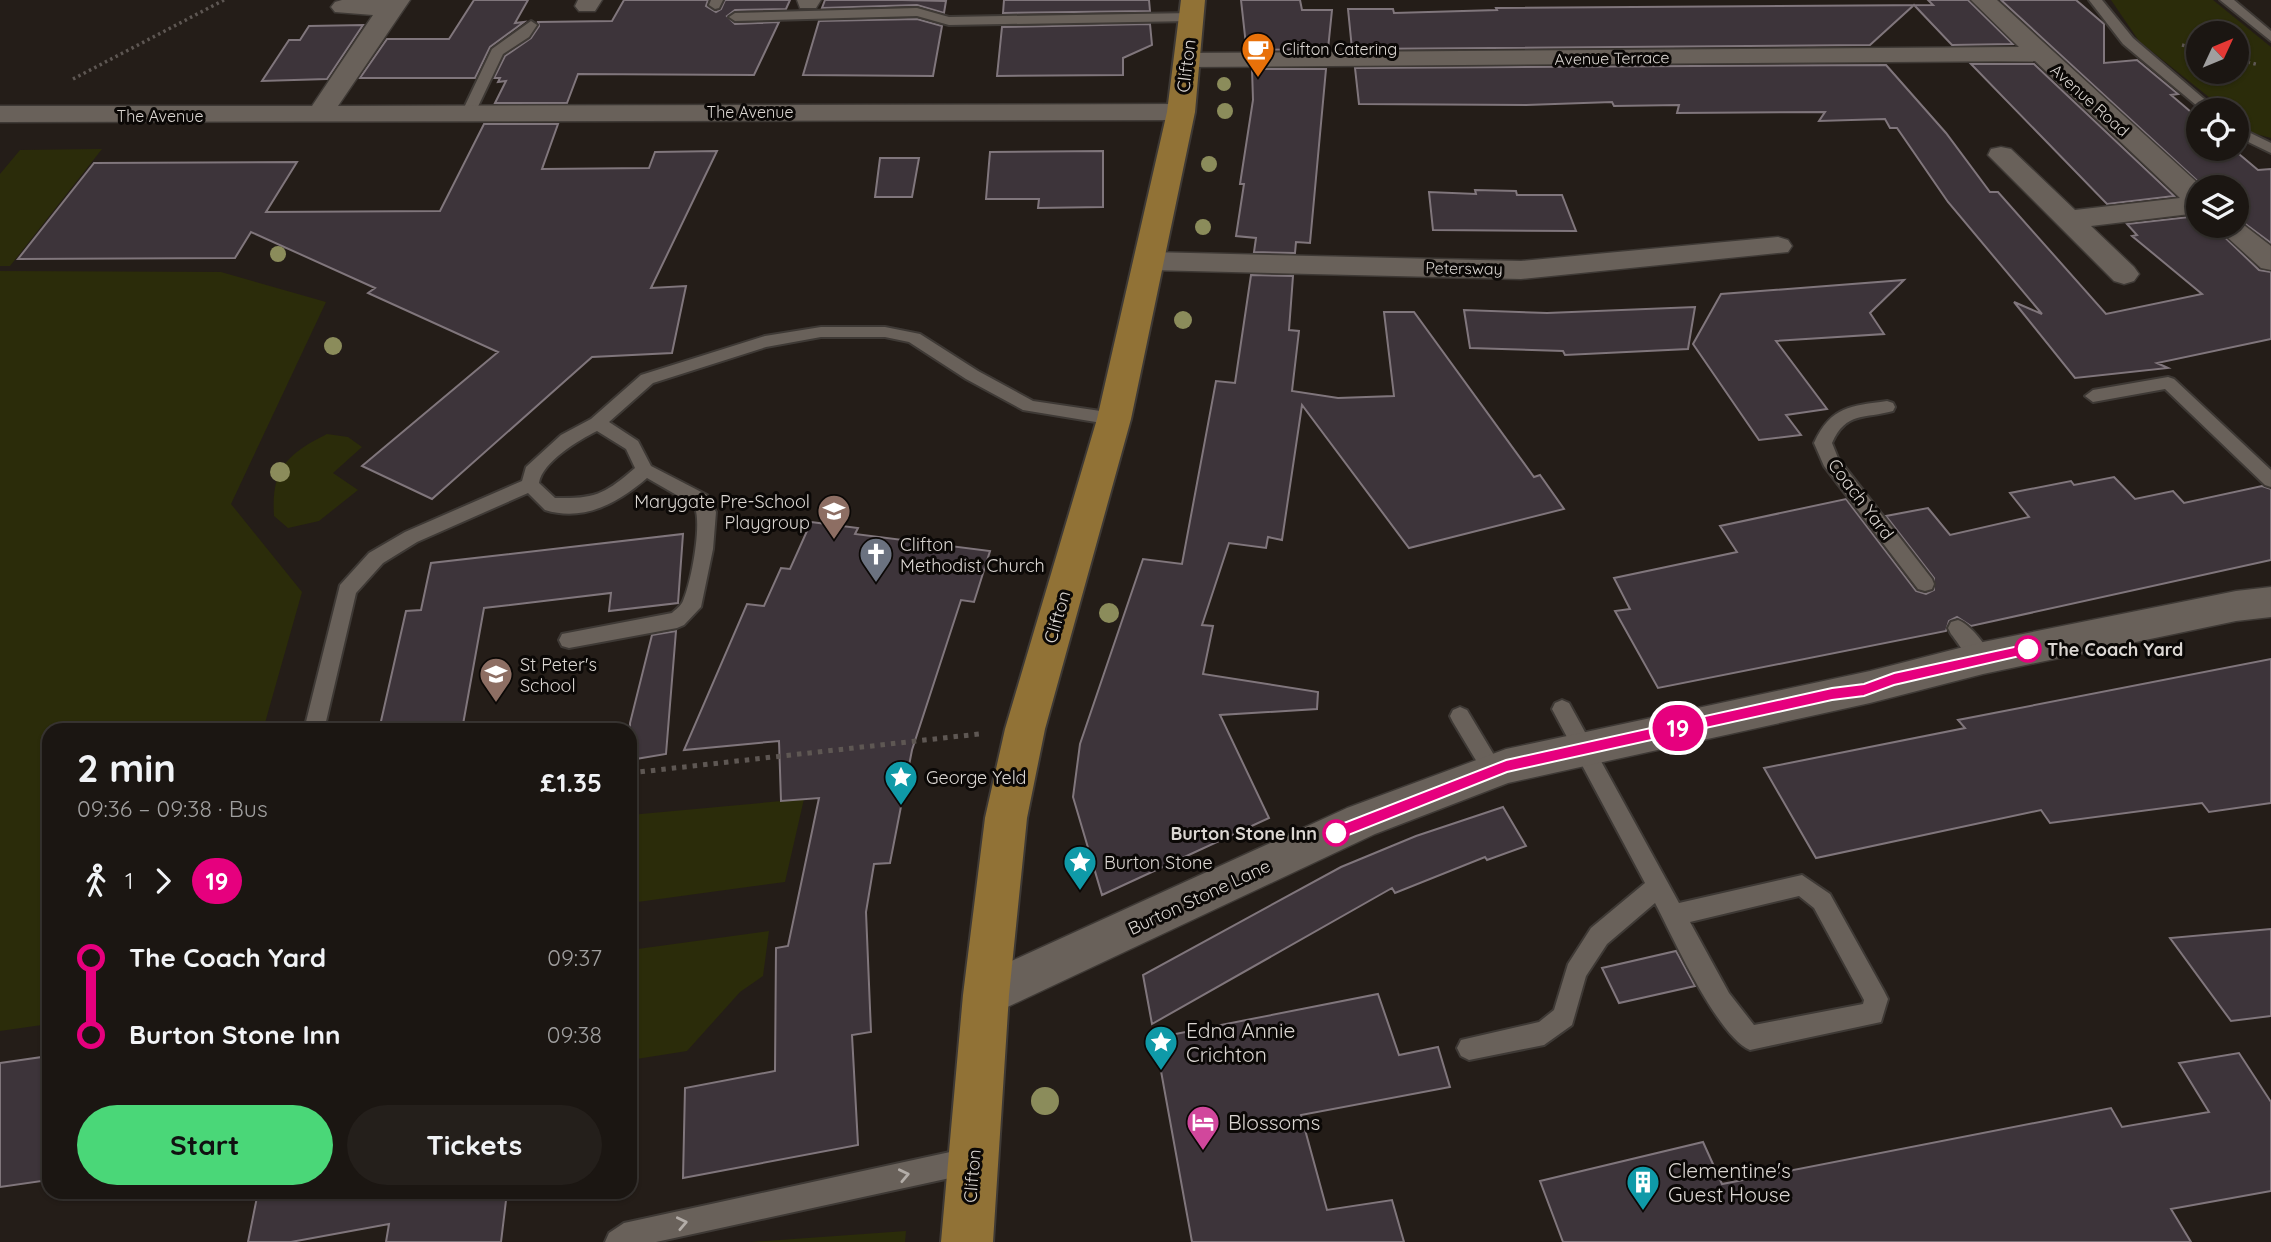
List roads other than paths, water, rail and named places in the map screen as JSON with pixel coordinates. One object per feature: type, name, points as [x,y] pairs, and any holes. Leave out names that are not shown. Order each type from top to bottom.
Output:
[{"type":"main road","name":"Clifton","points":[[967,1242],[986,995],[1006,818],[1026,729],[1114,419],[1181,112],[1193,8]]},
{"type":"street","name":"Avenue Road","points":[[1983,0],[2186,190]]},
{"type":"street","points":[[343,7],[394,4]]},
{"type":"street","points":[[319,116],[394,4]]},
{"type":"street","name":"Avenue Terrace","points":[[1186,60],[2039,54]]},
{"type":"street","name":"The Avenue","points":[[0,114],[319,116],[992,110],[1181,112]]},
{"type":"street","points":[[2001,155],[2124,274]]},
{"type":"street","points":[[2068,220],[2186,203]]},
{"type":"street","points":[[2243,238],[2271,261]]},
{"type":"street","name":"Petersway","points":[[1150,261],[1521,270],[1778,246]]},
{"type":"street","name":"Burton Stone Lane","points":[[986,995],[1362,821],[1493,771],[1832,694],[1864,690],[1894,679],[1970,643],[2271,602]]},
{"type":"lane","points":[[2095,0],[2128,41],[2196,98]]},
{"type":"lane","points":[[2226,0],[2271,37]]},
{"type":"lane","points":[[735,17],[917,12],[949,21],[1193,8]]},
{"type":"lane","points":[[468,114],[497,52],[524,34],[531,25]]},
{"type":"lane","points":[[2249,137],[2271,149]]},
{"type":"lane","points":[[530,485],[532,472],[567,439],[597,423],[647,379],[754,345],[821,332],[885,332],[914,338],[972,375],[1029,406],[1114,419]]},
{"type":"lane","points":[[2093,396],[2168,383],[2271,480]]},
{"type":"lane","name":"Coach Yard","points":[[1887,407],[1850,412],[1830,425],[1823,443],[1830,461],[1925,584]]},
{"type":"lane","points":[[569,640],[677,620],[691,607],[704,549],[707,512],[701,500],[645,470],[632,445],[597,423]]},
{"type":"lane","points":[[530,485],[551,505],[589,506],[620,491],[645,470]]},
{"type":"lane","points":[[316,723],[347,590],[376,558],[411,537],[530,485]]},
{"type":"lane","points":[[1562,709],[1658,886],[1733,1022],[1750,1038],[1873,1014],[1876,999],[1822,901],[1802,885],[1674,915]]},
{"type":"lane","points":[[1460,716],[1493,771]]},
{"type":"lane","points":[[1469,1048],[1544,1033],[1564,1017],[1576,972],[1599,936],[1658,886]]},
{"type":"lane","points":[[618,1242],[624,1236],[973,1160]]},
{"type":"place","name":"Clifton Catering","points":[[1258,79]]},
{"type":"place","name":"Marygate Pre-School Playgroup","points":[[834,541]]},
{"type":"place","name":"Clifton Methodist Church","points":[[876,584]]},
{"type":"place","name":"The Coach Yard","points":[[2028,649]]},
{"type":"place","name":"St Peter's School","points":[[496,704]]},
{"type":"place","name":"George Yeld","points":[[901,807]]},
{"type":"place","name":"Burton Stone Inn","points":[[1336,833]]},
{"type":"place","name":"Burton Stone","points":[[1080,892]]},
{"type":"place","name":"Edna Annie Crichton","points":[[1161,1072]]},
{"type":"place","name":"Blossoms","points":[[1203,1152]]},
{"type":"place","name":"Clementine's Guest House","points":[[1643,1212]]}]
